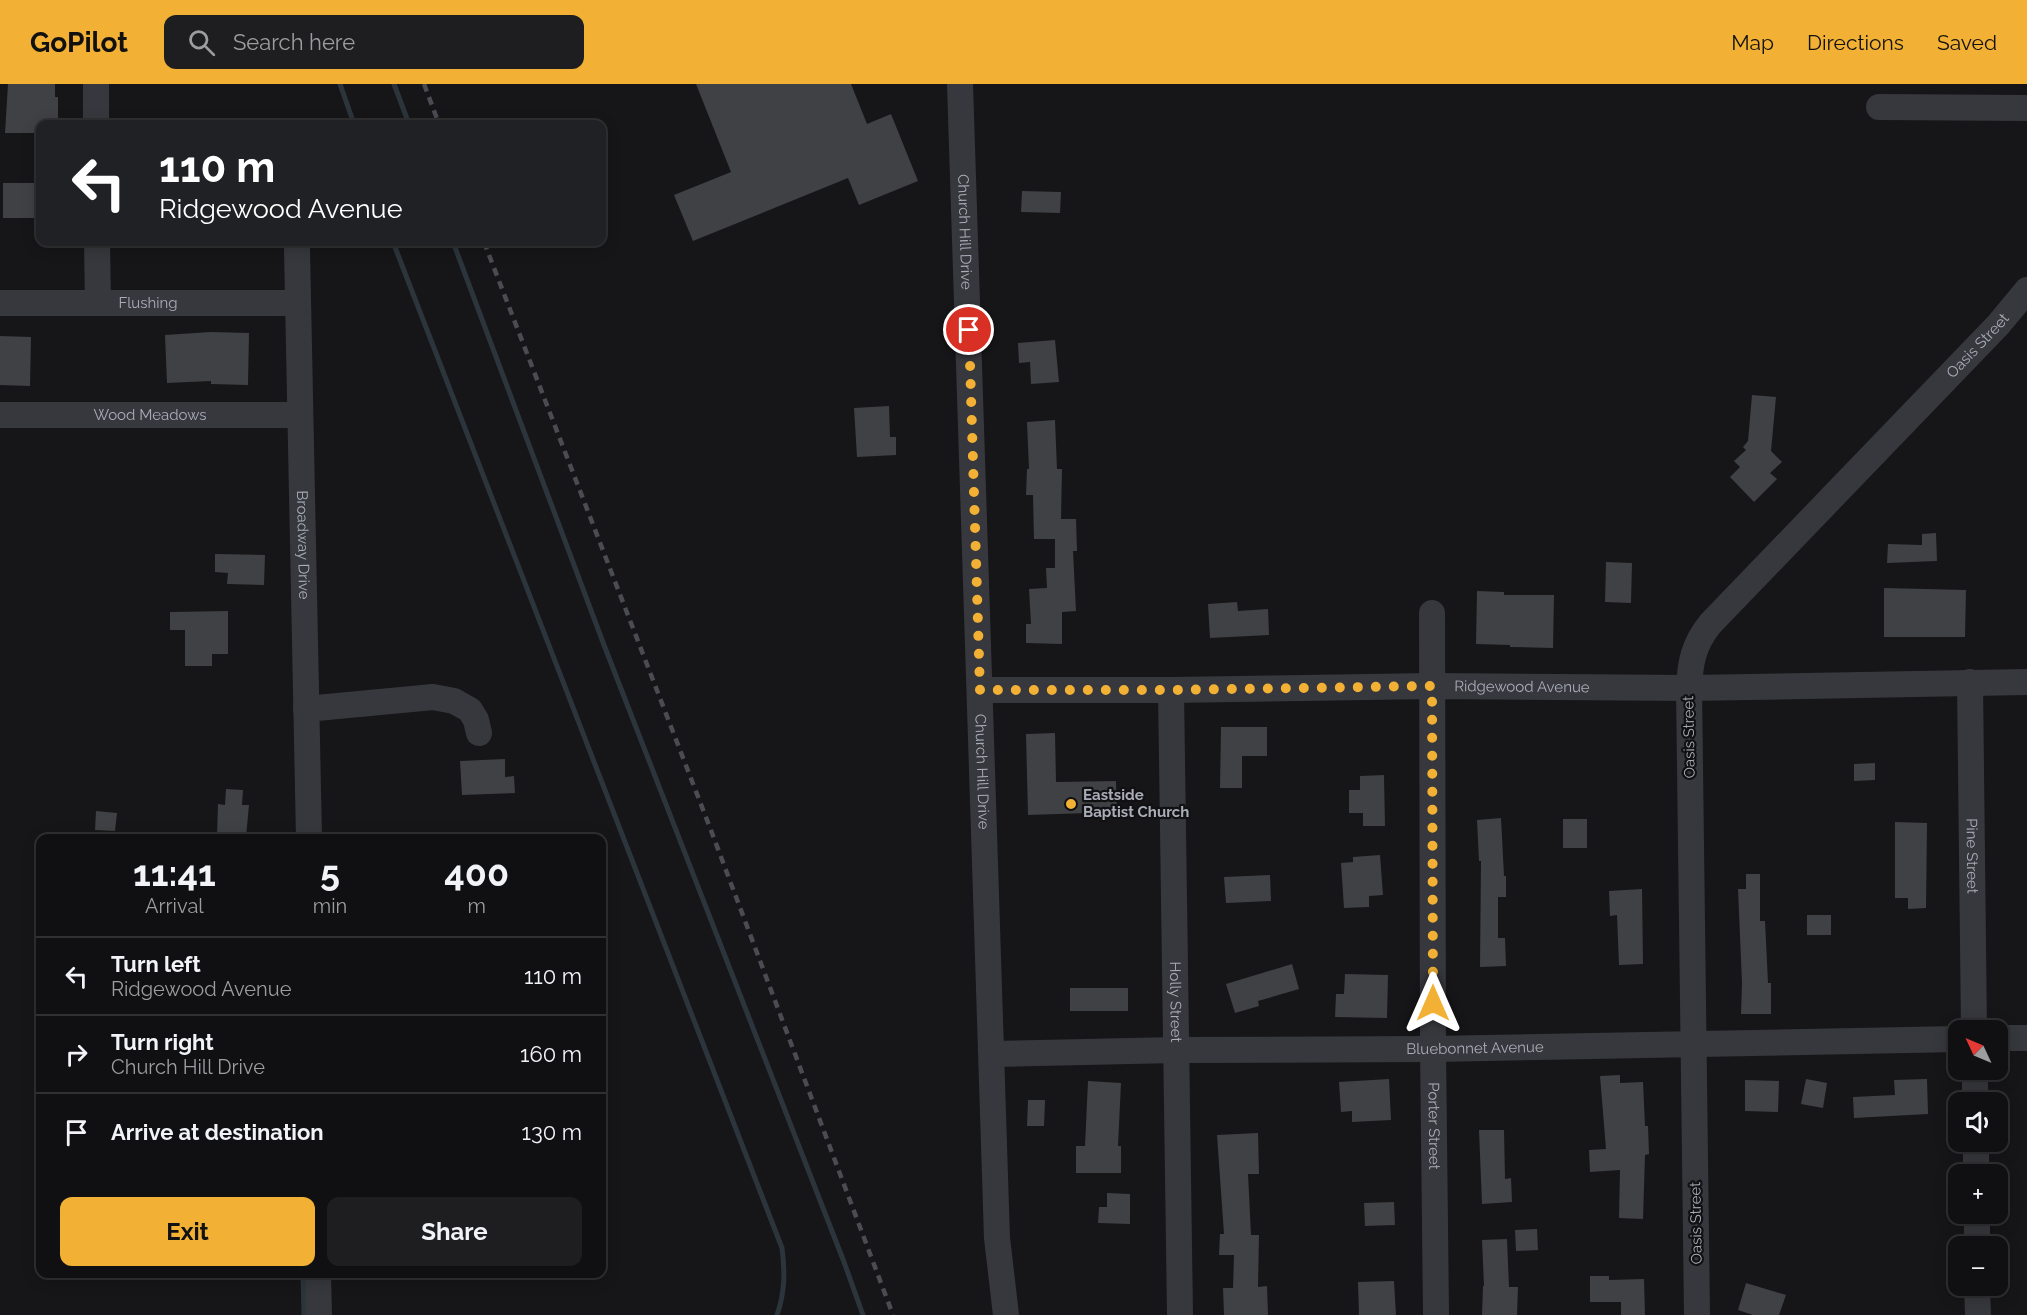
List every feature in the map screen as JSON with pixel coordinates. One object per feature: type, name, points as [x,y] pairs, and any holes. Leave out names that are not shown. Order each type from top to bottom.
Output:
[{"type":"street","points":[[96,84],[96,120]]},
{"type":"street","name":"Church Hill Drive","points":[[960,84],[997,1238],[1006,1315]]},
{"type":"street","points":[[1879,107],[2027,108]]},
{"type":"street","points":[[97,246],[98,303]]},
{"type":"street","name":"Broadway Drive","points":[[297,249],[309,834]]},
{"type":"street","name":"Oasis Street","points":[[1697,1315],[1689,688],[1691,657],[1699,638],[1710,624],[1998,325],[2027,290]]},
{"type":"street","name":"Flushing","points":[[0,303],[298,303]]},
{"type":"street","name":"Wood Meadows","points":[[0,415],[300,415]]},
{"type":"street","name":"Porter Street","points":[[1432,613],[1436,1315]]},
{"type":"street","name":"Pine Street","points":[[1970,682],[1974,1020]]},
{"type":"street","name":"Ridgewood Avenue","points":[[980,690],[1432,686],[1689,688],[2027,682]]},
{"type":"street","name":"Holly Street","points":[[1171,690],[1179,1315]]},
{"type":"street","points":[[306,709],[433,697],[454,701],[470,710],[476,720],[479,733]]},
{"type":"street","points":[[2008,1038],[2027,1038]]},
{"type":"street","name":"Bluebonnet Avenue","points":[[992,1054],[1176,1050],[1433,1049],[1948,1039]]},
{"type":"street","points":[[318,1278],[319,1315]]},
{"type":"street","points":[[1977,1296],[1978,1315]]},
{"type":"building","points":[[8,84],[55,84],[55,97],[58,97],[58,120],[36,120],[36,133],[5,133]]},
{"type":"building","points":[[696,84],[851,84],[867,124],[891,114],[918,181],[859,205],[848,178],[693,241],[674,195],[731,172]]},
{"type":"building","points":[[3,183],[36,183],[36,218],[3,218]]},
{"type":"building","points":[[1022,191],[1061,192],[1060,213],[1021,212]]},
{"type":"building","points":[[211,332],[249,333],[248,385],[211,384],[211,381],[167,383],[165,335]]},
{"type":"building","points":[[0,336],[31,337],[30,386],[0,385]]},
{"type":"building","points":[[1055,340],[1059,382],[1031,384],[1030,362],[1019,363],[1018,343]]},
{"type":"building","points":[[1752,395],[1776,397],[1771,451],[1782,462],[1770,473],[1777,479],[1754,502],[1730,477],[1740,467],[1734,461],[1746,450],[1743,447],[1748,441]]},
{"type":"building","points":[[889,406],[890,437],[896,437],[896,455],[857,457],[854,408]]},
{"type":"building","points":[[1055,420],[1057,469],[1062,469],[1061,519],[1076,519],[1077,551],[1073,551],[1076,611],[1062,612],[1062,644],[1026,643],[1026,624],[1031,624],[1029,589],[1047,588],[1046,568],[1055,568],[1055,539],[1034,539],[1033,495],[1026,495],[1027,469],[1029,469],[1027,422]]},
{"type":"building","points":[[1936,533],[1937,561],[1887,563],[1888,544],[1922,545],[1922,534]]},
{"type":"building","points":[[215,554],[265,555],[264,585],[227,584],[228,573],[215,572]]},
{"type":"building","points":[[1606,562],[1632,563],[1631,603],[1605,602]]},
{"type":"building","points":[[1884,588],[1966,590],[1965,637],[1884,637]]},
{"type":"building","points":[[1477,591],[1504,592],[1504,595],[1554,595],[1553,648],[1476,644]]},
{"type":"building","points":[[1237,602],[1238,611],[1268,609],[1269,635],[1210,638],[1208,604]]},
{"type":"building","points":[[228,611],[228,654],[212,654],[212,666],[185,666],[185,630],[170,630],[170,612]]},
{"type":"building","points":[[1221,727],[1267,727],[1267,756],[1242,756],[1242,788],[1220,788]]},
{"type":"building","points":[[1055,733],[1056,782],[1116,781],[1117,812],[1028,815],[1026,734]]},
{"type":"building","points":[[505,759],[505,777],[514,776],[515,793],[462,795],[460,761]]},
{"type":"building","points":[[1875,763],[1875,780],[1854,781],[1854,764]]},
{"type":"building","points":[[1384,775],[1385,826],[1363,826],[1363,813],[1349,813],[1349,790],[1360,790],[1360,776]]},
{"type":"building","points":[[226,789],[243,790],[242,805],[249,805],[246,834],[217,834],[218,804],[225,805]]},
{"type":"building","points":[[96,811],[117,813],[115,831],[95,830]]},
{"type":"building","points":[[1501,818],[1506,897],[1498,897],[1498,938],[1505,938],[1506,966],[1480,967],[1481,861],[1479,861],[1477,820]]},
{"type":"building","points":[[1563,819],[1587,819],[1587,848],[1563,848]]},
{"type":"building","points":[[1895,822],[1927,823],[1926,908],[1908,909],[1908,898],[1895,898]]},
{"type":"building","points":[[1380,855],[1383,895],[1369,896],[1369,907],[1344,908],[1341,863],[1353,862],[1353,857]]},
{"type":"building","points":[[1746,874],[1760,874],[1760,921],[1765,921],[1768,983],[1771,983],[1771,1014],[1741,1014],[1738,889],[1746,889]]},
{"type":"building","points":[[1270,875],[1271,901],[1226,903],[1224,877]]},
{"type":"building","points":[[1642,889],[1643,964],[1619,965],[1617,915],[1610,916],[1609,891]]},
{"type":"building","points":[[1807,915],[1831,915],[1831,935],[1807,935]]},
{"type":"building","points":[[1292,964],[1299,989],[1258,1001],[1259,1006],[1235,1013],[1226,984]]},
{"type":"building","points":[[1345,974],[1388,975],[1387,1018],[1335,1017],[1336,994],[1344,994]]},
{"type":"building","points":[[1070,988],[1128,988],[1128,1011],[1070,1011]]},
{"type":"building","points":[[1620,1075],[1620,1083],[1643,1082],[1649,1154],[1645,1155],[1643,1219],[1619,1218],[1620,1170],[1590,1172],[1589,1150],[1606,1149],[1600,1076]]},
{"type":"building","points":[[1389,1079],[1391,1120],[1352,1122],[1352,1111],[1341,1112],[1339,1082]]},
{"type":"building","points":[[1806,1079],[1827,1083],[1823,1108],[1801,1104]]},
{"type":"building","points":[[1927,1079],[1928,1114],[1854,1118],[1853,1097],[1895,1095],[1894,1080]]},
{"type":"building","points":[[1745,1080],[1779,1081],[1778,1112],[1745,1111]]},
{"type":"building","points":[[1088,1081],[1121,1083],[1118,1146],[1121,1146],[1121,1173],[1076,1173],[1076,1146],[1085,1146]]},
{"type":"building","points":[[1028,1100],[1045,1100],[1044,1126],[1027,1126]]},
{"type":"building","points":[[1479,1130],[1504,1130],[1505,1179],[1511,1178],[1512,1202],[1482,1204]]},
{"type":"building","points":[[1258,1133],[1259,1174],[1248,1174],[1251,1235],[1259,1235],[1258,1287],[1267,1286],[1268,1315],[1224,1315],[1223,1288],[1233,1288],[1234,1255],[1219,1255],[1220,1234],[1224,1234],[1217,1135]]},
{"type":"building","points":[[1107,1193],[1130,1194],[1130,1224],[1098,1223],[1099,1207],[1107,1207]]},
{"type":"building","points":[[1394,1202],[1395,1225],[1365,1226],[1364,1203]]},
{"type":"building","points":[[1537,1229],[1538,1250],[1516,1251],[1515,1230]]},
{"type":"building","points":[[1507,1239],[1509,1287],[1518,1287],[1517,1315],[1482,1315],[1484,1286],[1482,1240]]},
{"type":"building","points":[[1590,1276],[1609,1276],[1609,1280],[1644,1279],[1645,1315],[1621,1315],[1621,1302],[1590,1302]]},
{"type":"building","points":[[1394,1281],[1396,1315],[1359,1315],[1358,1282]]},
{"type":"building","points":[[1746,1283],[1786,1295],[1779,1315],[1753,1315],[1738,1310]]},
{"type":"waterway","points":[[340,84],[353,120]]},
{"type":"waterway","points":[[394,84],[408,120]]},
{"type":"waterway","points":[[395,246],[782,1248],[784,1282],[777,1315]]},
{"type":"waterway","points":[[454,246],[604,645],[863,1315]]},
{"type":"waterway","points":[[303,1278],[304,1315]]},
{"type":"railway","points":[[424,84],[438,120]]},
{"type":"railway","points":[[486,246],[712,833],[893,1315]]},
{"type":"place","name":"Eastside Baptist Church","points":[[1071,804]]},
{"type":"route","points":[[969,330],[980,690],[1432,686],[1433,1003]]}]
